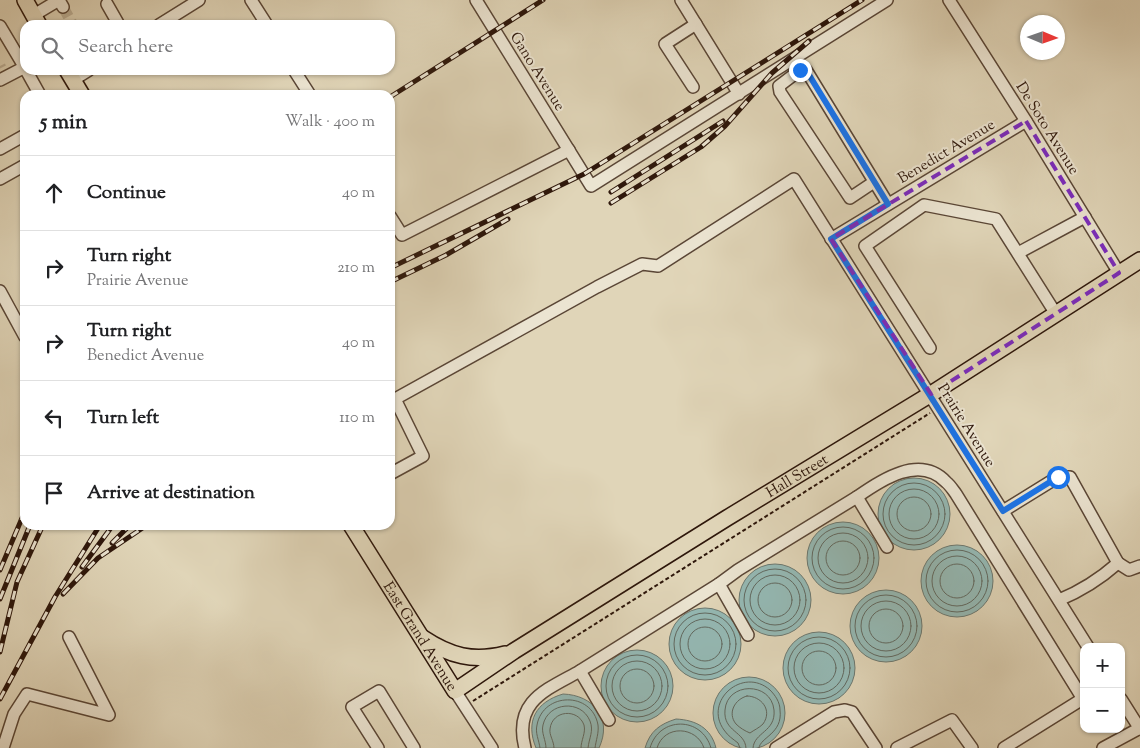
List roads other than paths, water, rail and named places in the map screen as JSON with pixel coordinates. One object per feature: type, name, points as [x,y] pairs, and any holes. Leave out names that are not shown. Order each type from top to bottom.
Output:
[{"type":"main road","points":[[25,0],[36,20]]},
{"type":"main road","points":[[70,75],[79,90]]},
{"type":"main road","name":"Hall Street","points":[[455,691],[514,651],[930,394],[1140,260]]},
{"type":"main road","name":"East Grand Avenue","points":[[354,530],[455,691]]},
{"type":"main road","points":[[421,636],[446,651],[469,658],[482,658],[514,651]]},
{"type":"street","points":[[36,20],[59,0],[62,7]]},
{"type":"street","points":[[167,20],[199,0]]},
{"type":"street","points":[[251,0],[263,20]]},
{"type":"street","name":"Gano Avenue","points":[[476,0],[591,186],[738,94]]},
{"type":"street","points":[[681,0],[738,94],[887,0]]},
{"type":"street","name":"De Soto Avenue","points":[[949,0],[1119,273]]},
{"type":"street","points":[[107,4],[116,20]]},
{"type":"street","points":[[693,87],[665,44],[696,24]]},
{"type":"street","points":[[0,26],[20,60]]},
{"type":"street","points":[[3,75],[20,70]]},
{"type":"street","points":[[874,182],[850,198],[780,92],[779,86],[800,70],[806,70],[888,204]]},
{"type":"street","points":[[29,75],[37,90]]},
{"type":"street","points":[[297,75],[307,90]]},
{"type":"street","name":"Benedict Avenue","points":[[831,239],[1026,121]]},
{"type":"street","points":[[0,149],[20,138]]},
{"type":"street","points":[[395,224],[402,235],[572,154]]},
{"type":"street","points":[[0,179],[20,168]]},
{"type":"street","name":"Prairie Avenue","points":[[395,398],[642,264],[658,266],[794,179],[1086,643]]},
{"type":"street","points":[[930,348],[865,246],[924,206],[996,219],[1056,314]]},
{"type":"street","points":[[1018,253],[1085,217]]},
{"type":"street","points":[[0,291],[20,328]]},
{"type":"street","points":[[395,405],[423,456],[395,471]]},
{"type":"street","points":[[525,748],[523,720],[528,707],[535,698],[719,584],[738,570],[857,497],[870,487],[896,473],[910,470],[924,470],[936,474],[946,481],[956,494],[1080,693]]},
{"type":"street","points":[[1003,511],[1058,477],[1070,477],[1118,563],[1129,570],[1140,566]]},
{"type":"street","points":[[857,497],[886,547]]},
{"type":"street","points":[[1059,600],[1075,594],[1107,573],[1118,563]]},
{"type":"street","points":[[719,584],[748,635]]},
{"type":"street","points":[[3,748],[14,714],[27,694],[109,715],[69,637]]},
{"type":"street","points":[[580,671],[609,720]]},
{"type":"street","points":[[378,748],[352,707],[378,690],[414,748]]},
{"type":"street","name":"East Grand Avenue","points":[[455,691],[492,748]]},
{"type":"street","points":[[1004,748],[1080,700]]},
{"type":"street","points":[[1103,748],[1140,728],[1125,705]]},
{"type":"street","points":[[776,748],[834,712],[845,710],[852,712],[876,748]]},
{"type":"street","points":[[897,748],[952,720],[972,748]]},
{"type":"water","points":[[914,478],[928,481],[940,488],[947,500],[950,514],[947,528],[940,540],[928,547],[914,550],[900,547],[888,540],[881,528],[878,514],[881,500],[888,488],[900,481]]},
{"type":"water","points":[[843,522],[857,525],[869,532],[876,544],[879,558],[876,572],[869,584],[857,591],[843,594],[829,591],[817,584],[810,572],[807,558],[810,544],[817,532],[829,525]]},
{"type":"water","points":[[957,545],[971,548],[983,555],[990,567],[993,581],[990,595],[983,607],[971,614],[957,617],[943,614],[931,607],[924,595],[921,581],[924,567],[931,555],[943,548]]},
{"type":"water","points":[[775,564],[789,567],[801,574],[808,586],[811,600],[808,614],[801,626],[789,633],[775,636],[761,633],[749,626],[742,614],[739,600],[742,586],[749,574],[761,567]]},
{"type":"water","points":[[886,590],[900,593],[912,600],[919,612],[922,626],[919,640],[912,652],[900,659],[886,662],[872,659],[860,652],[853,640],[850,626],[853,612],[860,600],[872,593]]},
{"type":"water","points":[[705,608],[719,611],[731,618],[738,630],[741,644],[738,658],[731,670],[719,677],[705,680],[691,677],[679,670],[672,658],[669,644],[672,630],[679,618],[691,611]]},
{"type":"water","points":[[819,632],[833,635],[845,642],[852,654],[855,668],[852,682],[845,694],[833,701],[819,704],[805,701],[793,694],[786,682],[783,668],[786,654],[793,642],[805,635]]},
{"type":"water","points":[[637,650],[651,653],[663,660],[670,672],[673,686],[670,700],[663,712],[651,719],[637,722],[623,719],[611,712],[604,700],[601,686],[604,672],[611,660],[623,653]]},
{"type":"water","points":[[749,677],[769,683],[779,693],[785,713],[779,733],[769,743],[749,749],[729,743],[719,733],[713,713],[719,693],[729,683]]},
{"type":"water","points":[[563,694],[574,695],[583,699],[597,710],[602,718],[604,727],[599,748],[536,748],[532,729],[535,714],[546,702]]},
{"type":"water","points":[[676,719],[690,721],[702,726],[714,741],[716,748],[645,748],[656,729]]},
{"type":"tunnel","points":[[63,7],[70,20]]},
{"type":"railway","points":[[395,94],[543,0]]},
{"type":"railway","points":[[395,266],[584,174],[862,0]]},
{"type":"railway","points":[[611,203],[701,147],[725,126],[772,73],[809,41]]},
{"type":"railway","points":[[611,192],[723,121]]},
{"type":"railway","points":[[395,280],[446,255],[508,219]]},
{"type":"railway","points":[[0,570],[20,523]]},
{"type":"railway","points":[[0,599],[28,530]]},
{"type":"railway","points":[[0,652],[17,582],[41,530]]},
{"type":"railway","points":[[0,699],[55,597],[97,530]]},
{"type":"railway","points":[[82,567],[109,530]]},
{"type":"railway","points":[[112,543],[125,530]]},
{"type":"railway","points":[[63,594],[98,558],[140,530]]}]
